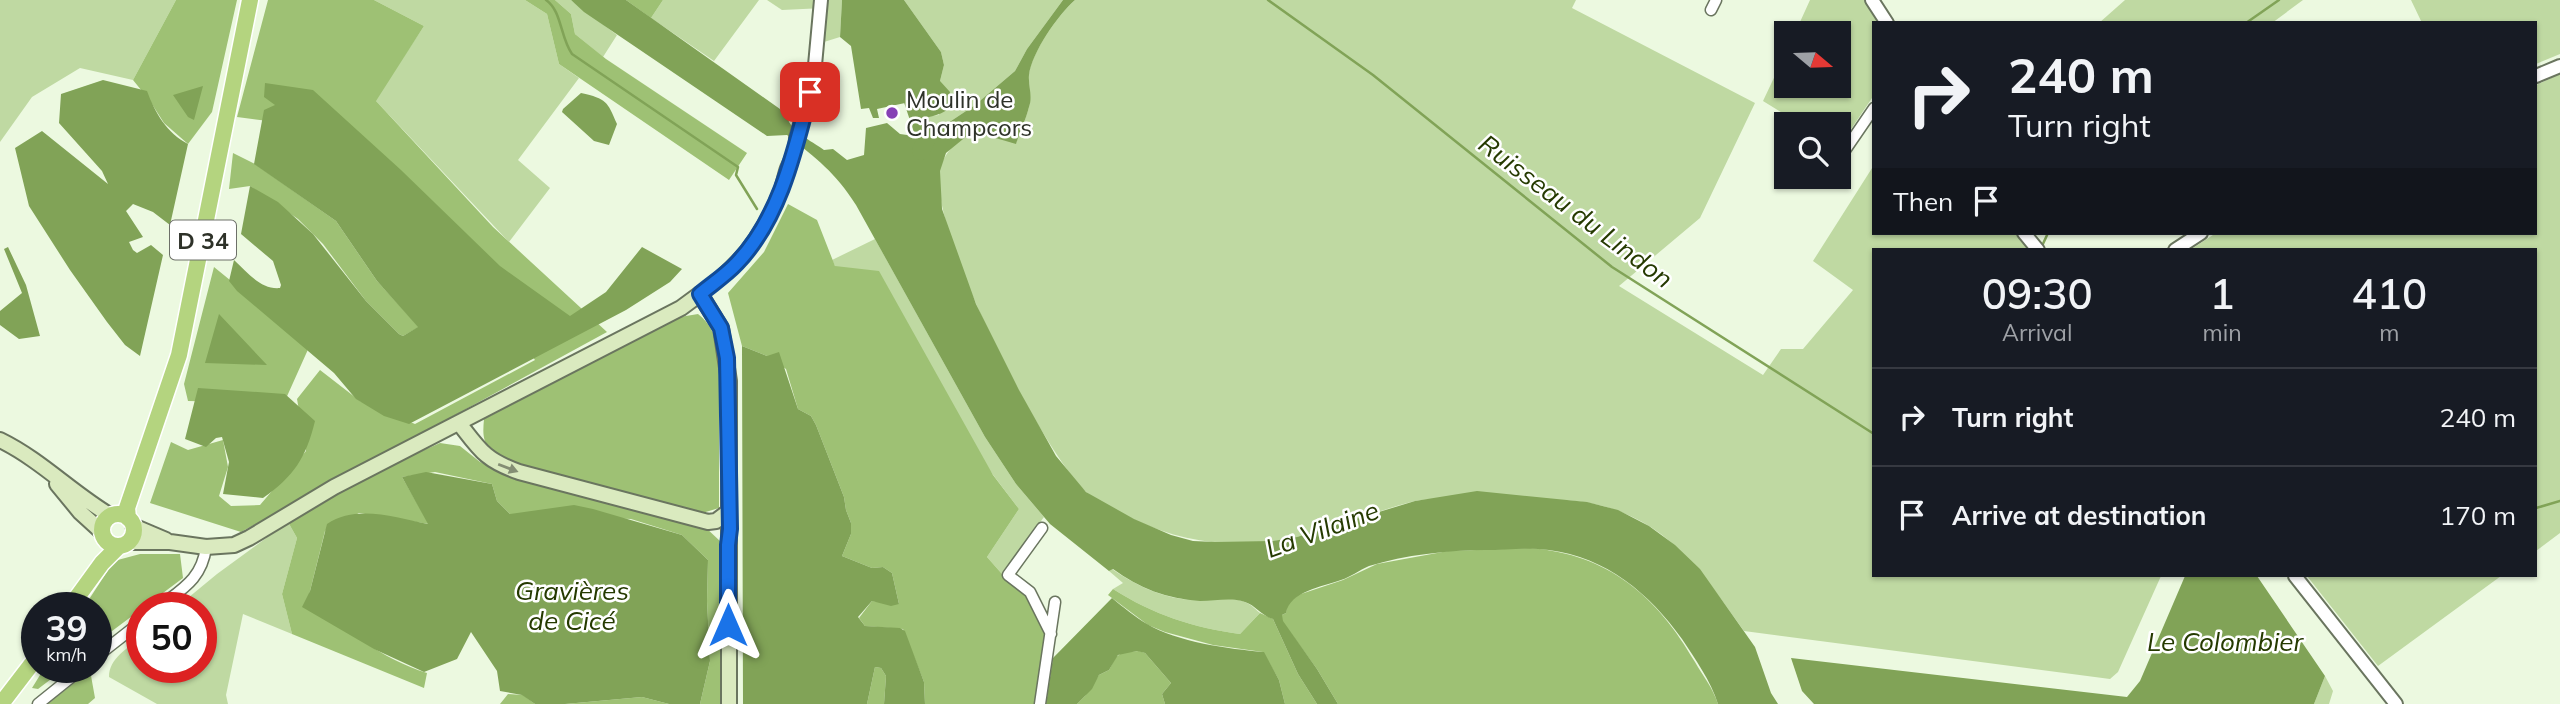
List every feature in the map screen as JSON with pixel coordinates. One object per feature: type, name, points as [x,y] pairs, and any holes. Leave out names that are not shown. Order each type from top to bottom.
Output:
[{"type":"main road","name":"D 34","points":[[79,592],[118,529],[127,508],[179,355],[250,0]]},
{"type":"main road","points":[[0,440],[20,449],[44,466],[118,529],[170,542],[206,547],[234,545],[334,487],[681,308],[700,294],[721,328],[727,358],[729,704]]},
{"type":"main road","points":[[459,423],[485,456],[499,465],[708,522],[716,521],[729,512]]},
{"type":"main road","points":[[708,522],[718,530],[728,545]]},
{"type":"main road","points":[[1,704],[21,678]]},
{"type":"street","points":[[700,294],[736,265],[755,241],[780,191],[788,165],[794,156],[796,138],[806,108],[816,60],[821,0]]},
{"type":"street","points":[[1872,0],[1886,21]]},
{"type":"street","points":[[2537,76],[2560,65]]},
{"type":"street","points":[[1851,142],[1872,111]]},
{"type":"street","points":[[2178,248],[2198,235]]},
{"type":"street","points":[[1042,528],[1008,575],[1030,592],[1051,634]]},
{"type":"street","points":[[178,592],[200,570],[206,547]]},
{"type":"street","points":[[2296,577],[2396,704]]},
{"type":"street","points":[[1040,704],[1055,601]]},
{"type":"street","points":[[112,644],[126,634]]},
{"type":"street","points":[[38,704],[64,683]]},
{"type":"shaded area","points":[[0,0],[176,0],[133,80],[80,68],[32,97],[0,142]]},
{"type":"shaded area","points":[[176,0],[237,0],[212,112],[188,144],[164,123],[133,80]]},
{"type":"shaded area","points":[[268,0],[374,0],[424,26],[376,101],[493,227],[607,332],[241,532],[150,503],[171,442],[188,450],[223,440],[228,467],[219,496],[231,506],[260,505],[306,451],[297,399],[320,370],[360,401],[415,424],[535,360],[492,306],[307,126],[237,117]]},
{"type":"shaded area","points":[[374,0],[525,0],[547,14],[559,64],[579,78],[518,160],[550,188],[509,242],[375,100],[424,26]]},
{"type":"shaded area","points":[[525,0],[555,0],[571,14],[575,34],[606,59],[747,153],[729,180],[559,64],[547,14]]},
{"type":"shaded area","points":[[555,0],[571,0],[617,35],[603,57],[575,34],[571,14]]},
{"type":"shaded area","points":[[626,0],[663,0],[651,18]]},
{"type":"shaded area","points":[[663,0],[759,0],[714,61],[651,18]]},
{"type":"shaded area","points":[[767,0],[842,0],[840,37],[824,42],[824,8],[782,10]]},
{"type":"shaded area","points":[[904,0],[1063,0],[1027,49],[1015,71],[975,105],[942,127],[927,130],[924,117],[939,115],[940,81],[944,65],[941,52]]},
{"type":"shaded area","points":[[1075,0],[1576,0],[1572,8],[1755,103],[1700,218],[1619,286],[1763,375],[1781,349],[1803,349],[1853,290],[1813,261],[1872,168],[1872,235],[2018,235],[2027,248],[1872,248],[1872,577],[2161,577],[2118,672],[2110,679],[1744,631],[1697,568],[1661,534],[1616,510],[1579,501],[1420,500],[1297,537],[1235,544],[1174,535],[1135,520],[1095,499],[1065,466],[1016,385],[968,285],[951,238],[941,198],[940,169],[951,148],[960,140],[970,134],[981,133],[1016,143],[1029,107],[1031,65],[1040,45]]},
{"type":"shaded area","points":[[1810,0],[1864,0],[1878,21],[1872,21],[1872,98],[1851,129],[1851,112],[1781,112],[1763,101],[1774,78],[1774,98],[1852,98],[1852,21],[1800,21]]},
{"type":"shaded area","points":[[2125,0],[2303,0],[2275,21],[2101,21]]},
{"type":"shaded area","points":[[2411,0],[2560,0],[2560,54],[2537,64],[2537,21],[2421,21]]},
{"type":"shaded area","points":[[2560,74],[2560,533],[2537,550],[2537,248],[2193,248],[2213,235],[2537,235],[2537,85]]},
{"type":"shaded area","points":[[233,153],[255,164],[336,221],[377,281],[419,327],[403,336],[399,334],[366,301],[323,244],[298,219],[250,186],[229,189]]},
{"type":"shaded area","points":[[788,204],[817,220],[835,266],[879,271],[993,475],[1019,509],[987,557],[1002,574],[1028,595],[1047,637],[1053,658],[1046,704],[925,704],[924,682],[903,629],[865,626],[859,618],[872,601],[899,604],[892,573],[883,567],[872,568],[842,556],[851,534],[851,523],[844,497],[816,425],[811,416],[798,409],[786,369],[767,356],[742,346],[728,293],[764,252]]},
{"type":"shaded area","points":[[875,239],[985,437],[1016,484],[1044,517],[1002,574],[987,557],[1019,509],[832,260]]},
{"type":"shaded area","points":[[214,267],[310,345],[284,403],[188,401],[184,384]]},
{"type":"shaded area","points":[[698,314],[709,325],[719,348],[719,508],[699,514],[554,477],[502,458],[487,446],[484,419],[680,317]]},
{"type":"shaded area","points":[[440,443],[460,446],[480,462],[513,477],[704,526],[721,542],[723,704],[700,704],[710,661],[708,560],[682,535],[631,519],[510,514],[497,501],[492,484],[435,472],[402,477],[429,524],[359,513],[325,531],[308,599],[379,651],[427,673],[424,688],[292,634],[282,594],[297,538],[288,522],[360,479]]},
{"type":"shaded area","points":[[288,522],[297,538],[282,594],[292,634],[243,614],[226,695],[228,704],[157,704],[112,679],[112,664],[126,648],[126,683],[217,683],[217,592],[195,592]]},
{"type":"shaded area","points":[[1530,548],[1583,559],[1627,582],[1647,599],[1680,638],[1711,687],[1718,704],[1338,704],[1317,669],[1282,621],[1287,604],[1298,595],[1343,580],[1377,564],[1448,551]]},
{"type":"shaded area","points":[[140,554],[180,554],[183,578],[164,592],[126,592],[126,621],[112,631],[112,592],[94,592],[114,561]]},
{"type":"shaded area","points":[[1112,569],[1163,595],[1190,600],[1240,600],[1260,613],[1240,634],[1190,624],[1158,613],[1113,589],[1123,583],[1109,571]]},
{"type":"shaded area","points":[[2308,577],[2500,577],[2378,666]]},
{"type":"shaded area","points":[[1113,589],[1158,613],[1223,631],[1240,634],[1260,613],[1273,619],[1298,674],[1317,704],[1285,704],[1279,680],[1263,652],[1213,645],[1148,625],[1108,595]]},
{"type":"shaded area","points":[[1123,652],[1145,653],[1171,683],[1162,694],[1165,704],[1077,704],[1099,675],[1109,670],[1116,657]]},
{"type":"shaded area","points":[[875,667],[881,668],[886,676],[884,704],[867,704]]},
{"type":"shaded area","points":[[2325,676],[2333,691],[2329,704],[2314,704]]},
{"type":"shaded area","points":[[35,683],[46,683],[38,689],[32,688]]},
{"type":"shaded area","points":[[74,683],[92,683],[95,698],[88,704],[48,704]]},
{"type":"shaded area","points":[[508,694],[523,695],[535,704],[500,704]]},
{"type":"shaded area","points":[[642,697],[669,704],[565,704]]},
{"type":"water","points":[[571,0],[626,0],[787,114],[791,125],[801,135],[824,150],[833,149],[847,160],[864,155],[866,128],[887,123],[900,134],[914,136],[919,131],[942,127],[975,105],[1015,71],[1027,49],[1063,0],[1075,0],[1054,24],[1035,56],[1029,75],[1030,103],[1016,144],[982,134],[968,135],[946,153],[940,171],[942,209],[976,304],[1056,456],[1086,492],[1134,519],[1171,535],[1193,541],[1215,542],[1273,541],[1297,537],[1415,501],[1477,491],[1587,502],[1618,510],[1649,526],[1675,545],[1700,569],[1755,647],[1771,693],[1778,704],[1718,704],[1707,679],[1682,639],[1656,607],[1625,580],[1608,569],[1570,554],[1525,549],[1456,551],[1397,559],[1369,566],[1345,579],[1300,595],[1282,615],[1283,621],[1338,704],[1317,704],[1298,674],[1273,619],[1249,603],[1229,599],[1188,600],[1143,587],[1113,569],[1109,571],[1050,524],[1016,484],[985,437],[856,205],[825,167],[787,135],[767,136],[584,12]]},
{"type":"water","points":[[842,0],[904,0],[941,52],[944,65],[940,81],[950,92],[947,110],[930,117],[911,118],[905,103],[877,109],[879,118],[873,118],[869,108],[861,109],[851,46],[840,37]]},
{"type":"water","points":[[103,80],[147,91],[163,122],[188,144],[170,225],[153,212],[133,204],[126,211],[143,237],[129,242],[133,250],[137,253],[151,245],[163,255],[140,356],[125,345],[107,322],[29,206],[15,148],[42,131],[108,184],[102,171],[59,123],[61,94]]},
{"type":"water","points":[[265,83],[313,90],[500,266],[570,316],[606,292],[642,247],[682,269],[670,282],[626,310],[409,424],[384,416],[356,399],[334,373],[237,291],[229,281],[234,260],[261,283],[273,288],[280,288],[281,285],[273,261],[241,234],[250,186],[278,202],[313,234],[366,301],[399,334],[403,336],[418,327],[377,281],[336,221],[254,164],[264,110],[275,105],[264,97]]},
{"type":"water","points":[[203,86],[194,120],[188,117],[173,95]]},
{"type":"water","points":[[581,93],[601,99],[611,110],[617,124],[609,145],[594,141],[562,112]]},
{"type":"water","points":[[8,247],[26,285],[40,336],[19,339],[0,325],[0,311],[22,293],[4,249]]},
{"type":"water","points":[[219,314],[267,365],[205,363]]},
{"type":"water","points":[[742,346],[767,356],[779,352],[798,409],[811,416],[816,425],[844,497],[851,523],[851,534],[842,556],[872,568],[883,567],[892,573],[899,604],[891,606],[872,601],[858,617],[865,626],[900,628],[905,631],[924,682],[925,704],[884,704],[886,676],[881,668],[875,667],[867,704],[743,704]]},
{"type":"water","points":[[198,388],[285,394],[315,421],[303,456],[291,474],[263,498],[223,494],[229,462],[222,437],[216,438],[206,447],[185,439]]},
{"type":"water","name":"Gravières de Cicé","points":[[426,472],[492,484],[497,501],[510,514],[574,505],[682,535],[708,560],[710,661],[700,704],[669,704],[642,697],[535,704],[522,695],[500,691],[497,671],[471,632],[457,659],[424,672],[374,649],[302,607],[310,591],[327,524],[351,515],[377,514],[428,524],[402,477]]},
{"type":"water","name":"Le Colombier","points":[[2185,577],[2258,577],[2325,676],[2314,704],[1814,704],[1802,691],[1791,658],[2127,697],[2140,681]]},
{"type":"water","points":[[1112,598],[1143,621],[1173,636],[1220,647],[1264,652],[1279,680],[1285,704],[1165,704],[1162,694],[1171,683],[1145,653],[1137,651],[1118,655],[1109,670],[1099,675],[1092,689],[1077,704],[1046,704],[1053,658]]},
{"type":"waterway","points":[[546,0],[558,17],[572,54],[738,167],[736,175],[757,209]]},
{"type":"waterway","name":"Ruisseau du Lindon","points":[[1268,0],[1373,75],[1612,267],[1872,433]]},
{"type":"waterway","name":"Ruisseau du Lindon","points":[[2249,21],[2279,0]]},
{"type":"waterway","name":"La Vilaine","points":[[912,98],[926,140],[921,151]]},
{"type":"waterway","name":"Ruisseau du Lindon","points":[[2042,246],[2047,235]]},
{"type":"waterway","points":[[2537,508],[2560,501]]},
{"type":"place","name":"Moulin de Champcors","points":[[892,113]]},
{"type":"route","points":[[728,625],[729,381],[721,328],[700,294],[736,265],[755,241],[770,214],[788,165],[794,156],[796,138],[810,92]]}]
